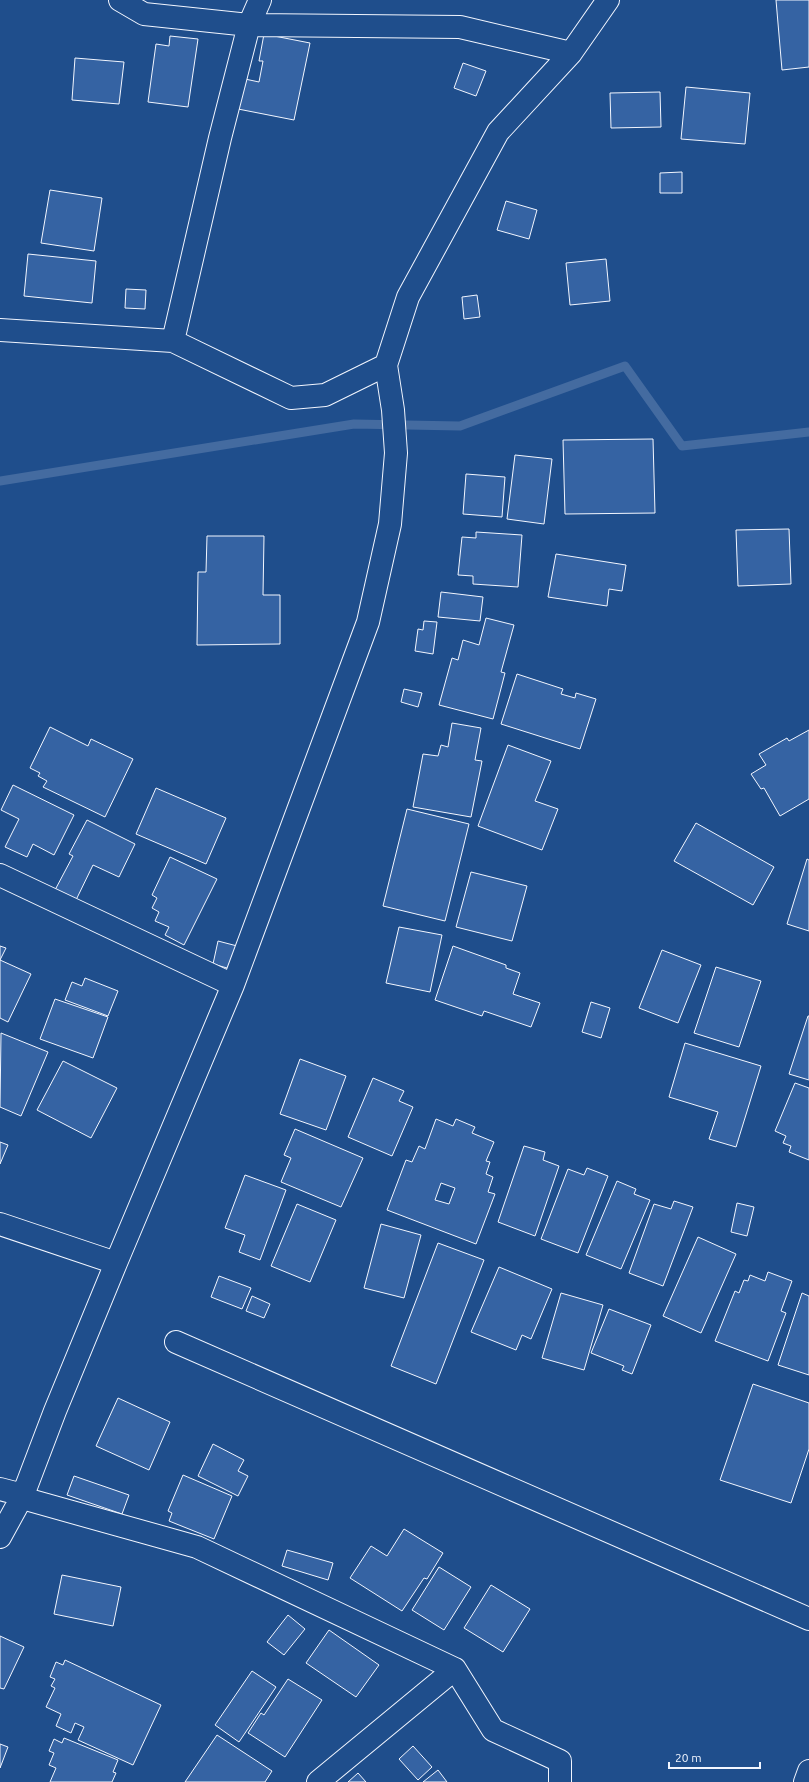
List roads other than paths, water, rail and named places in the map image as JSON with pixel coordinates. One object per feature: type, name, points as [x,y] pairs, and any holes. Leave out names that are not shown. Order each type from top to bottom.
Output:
[{"type":"street","points":[[120,0],[144,14],[249,25],[460,27],[571,53]]},
{"type":"street","points":[[173,340],[220,138],[249,25],[260,0]]},
{"type":"street","points":[[0,1537],[23,1497],[55,1411],[233,985],[368,622],[390,524],[396,453],[393,410],[386,365],[408,297],[498,132],[571,53],[608,0]]},
{"type":"street","points":[[0,330],[173,340],[290,398],[325,396],[386,365]]},
{"type":"street","points":[[0,875],[233,985]]},
{"type":"street","points":[[0,1224],[116,1263]]},
{"type":"street","points":[[176,1342],[809,1619]]},
{"type":"street","points":[[0,1489],[197,1547],[455,1669],[493,1730],[560,1761],[560,1782]]},
{"type":"street","points":[[318,1782],[455,1669]]},
{"type":"street","points":[[805,1782],[809,1772]]},
{"type":"waterway","points":[[0,481],[354,424],[460,426],[625,366],[682,446],[809,432]]}]
